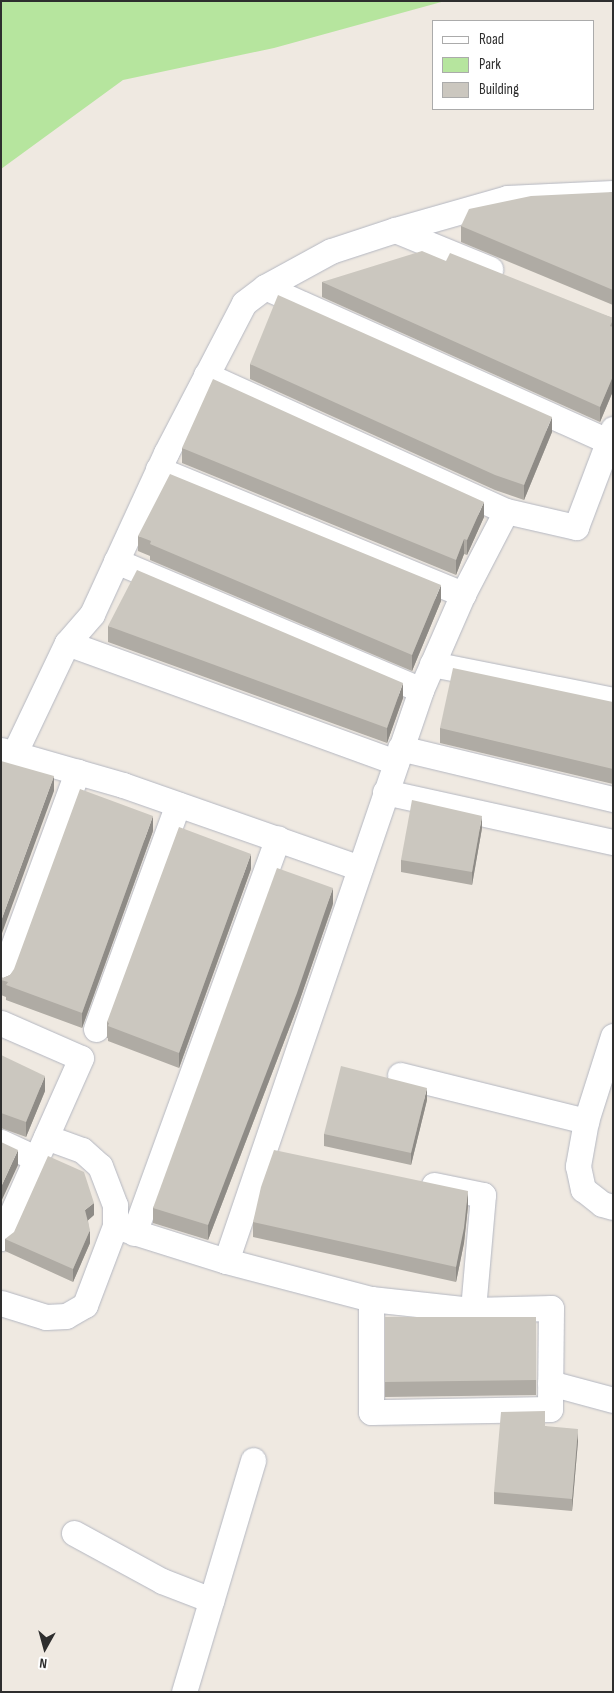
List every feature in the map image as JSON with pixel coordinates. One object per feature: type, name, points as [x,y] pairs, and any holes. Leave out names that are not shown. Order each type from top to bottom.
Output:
[{"type":"street","points":[[360,868],[178,804],[8,752],[67,643],[92,614],[158,469],[244,303],[265,286],[331,250],[395,230],[507,198],[613,193]]},
{"type":"street","points":[[395,230],[513,278]]},
{"type":"street","points":[[206,375],[506,511],[576,527],[610,435],[265,286]]},
{"type":"street","points":[[158,469],[463,594]]},
{"type":"street","points":[[226,1261],[263,1148],[421,690],[463,594],[506,511]]},
{"type":"street","points":[[116,561],[421,690]]},
{"type":"street","points":[[67,643],[398,756],[613,799]]},
{"type":"street","points":[[432,664],[613,700]]},
{"type":"street","points":[[1,979],[77,772]]},
{"type":"street","points":[[385,792],[613,842]]},
{"type":"street","points":[[96,1029],[178,804]]},
{"type":"street","points":[[1,1303],[46,1317],[66,1316],[85,1305],[124,1229],[278,838]]},
{"type":"street","points":[[1,1023],[81,1058],[1,1237]]},
{"type":"street","points":[[613,1036],[586,1121],[578,1166],[583,1189],[602,1204],[613,1207]]},
{"type":"street","points":[[400,1075],[586,1121]]},
{"type":"street","points":[[1,1142],[82,1150],[100,1166],[124,1229]]},
{"type":"street","points":[[263,1148],[291,1154]]},
{"type":"street","points":[[416,1181],[483,1196],[473,1310]]},
{"type":"street","points":[[124,1229],[226,1261],[371,1299],[473,1310],[551,1308],[550,1409],[371,1412],[371,1299]]},
{"type":"street","points":[[550,1383],[613,1400]]},
{"type":"street","points":[[184,1692],[253,1460]]},
{"type":"street","points":[[74,1533],[162,1581],[211,1600]]},
{"type":"green space","points":[[1,1],[445,1],[274,48],[123,80],[1,169]]},
{"type":"building","points":[[613,192],[613,290],[461,226],[469,209],[531,196]]},
{"type":"building","points":[[422,251],[446,261],[450,253],[613,318],[610,326],[613,327],[613,376],[600,407],[322,282]]},
{"type":"building","points":[[278,295],[552,417],[524,485],[495,475],[250,364]]},
{"type":"building","points":[[213,379],[484,502],[467,540],[464,539],[456,560],[182,448]]},
{"type":"building","points":[[170,474],[441,585],[412,655],[150,544],[151,541],[138,536]]},
{"type":"building","points":[[137,570],[403,683],[387,728],[108,626]]},
{"type":"building","points":[[453,668],[613,702],[613,769],[440,728]]},
{"type":"building","points":[[1,761],[54,776],[1,921]]},
{"type":"building","points":[[80,789],[153,816],[82,1013],[6,985],[8,982],[1,980],[1,977],[10,975],[14,969]]},
{"type":"building","points":[[412,800],[482,816],[472,872],[401,860]]},
{"type":"building","points":[[179,827],[251,854],[179,1053],[108,1026],[109,1023],[107,1022]]},
{"type":"building","points":[[277,868],[333,888],[297,993],[208,1225],[153,1208]]},
{"type":"building","points":[[1,1055],[45,1076],[26,1122],[1,1113]]},
{"type":"building","points":[[341,1066],[427,1088],[411,1153],[324,1134]]},
{"type":"building","points":[[1,1142],[18,1150],[1,1187]]},
{"type":"building","points":[[274,1150],[468,1191],[464,1228],[456,1267],[253,1222],[261,1187]]},
{"type":"building","points":[[48,1156],[84,1172],[94,1203],[85,1210],[90,1230],[73,1269],[5,1239],[14,1232]]},
{"type":"building","points":[[385,1317],[536,1317],[536,1380],[385,1382]]},
{"type":"building","points":[[545,1411],[545,1426],[578,1429],[572,1499],[494,1492],[501,1412]]}]
